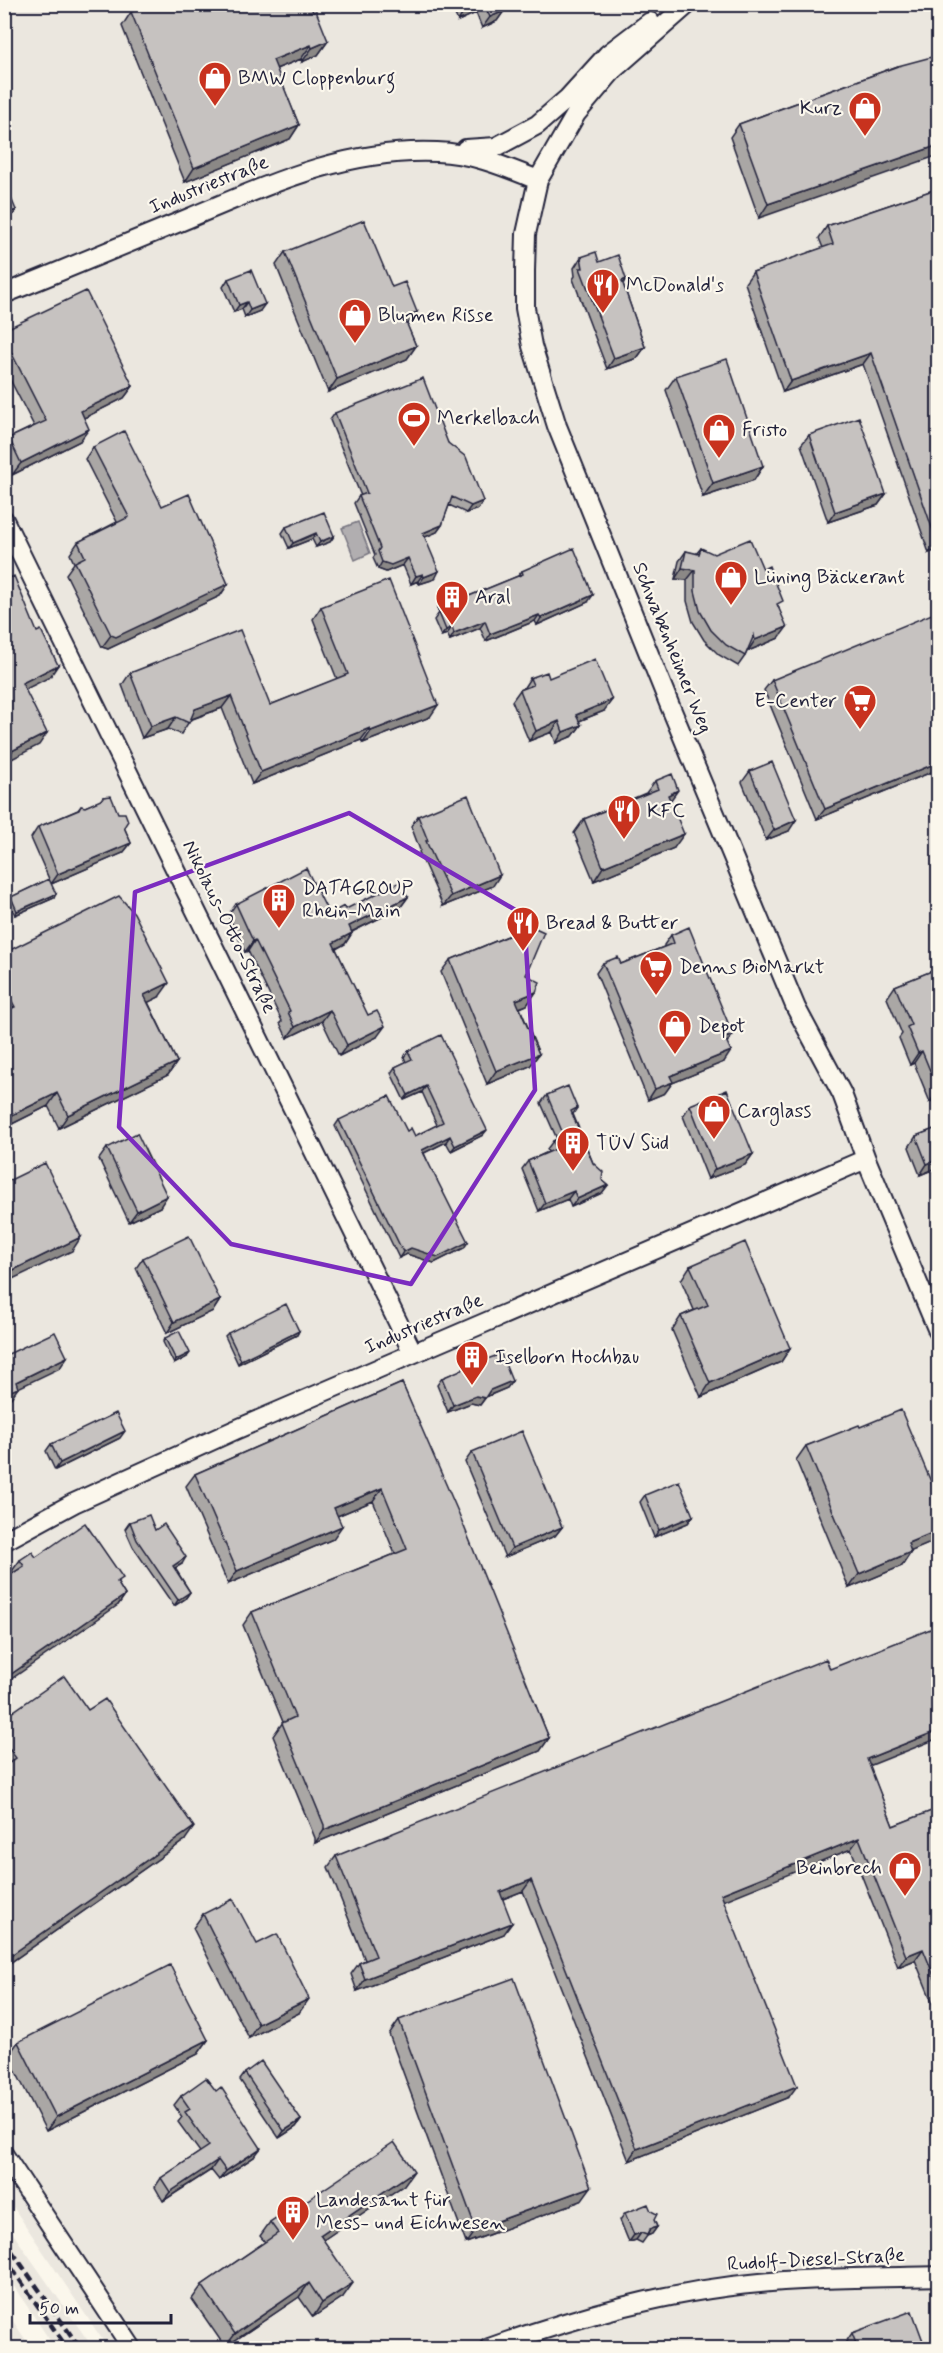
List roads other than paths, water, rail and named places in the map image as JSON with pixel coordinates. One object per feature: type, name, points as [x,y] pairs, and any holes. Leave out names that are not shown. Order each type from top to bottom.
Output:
[{"type":"street","name":"Industriestraße","points":[[4,294],[290,176],[346,159],[391,153],[496,147],[537,125],[568,98],[609,54],[673,4]]},
{"type":"street","name":"Schwabenheimer Weg","points":[[688,4],[614,69],[576,114],[538,180],[526,234],[525,308],[532,346],[549,405],[670,706],[796,1008],[842,1094],[866,1159],[939,1331]]},
{"type":"street","name":"Industriestraße","points":[[438,152],[479,158],[538,180]]},
{"type":"street","name":"Nikolaus-Otto-Straße","points":[[4,520],[413,1353]]},
{"type":"street","name":"Industriestraße","points":[[4,1541],[74,1503],[235,1430],[866,1159]]},
{"type":"street","points":[[4,2155],[132,2349]]},
{"type":"street","name":"Rudolf-Diesel-Straße","points":[[489,2349],[592,2315],[637,2303],[694,2293],[769,2282],[939,2276]]},
{"type":"railway","points":[[4,2240],[80,2348]]},
{"type":"railway","points":[[4,2257],[67,2348]]},
{"type":"place","name":"BMW Cloppenburg","points":[[215,107]]},
{"type":"place","name":"Kurz","points":[[865,137]]},
{"type":"place","name":"McDonald's","points":[[603,314]]},
{"type":"place","name":"Blumen Risse","points":[[355,344]]},
{"type":"place","name":"Merkelbach","points":[[414,447]]},
{"type":"place","name":"Fristo","points":[[719,459]]},
{"type":"place","name":"Lüning Bäckerant","points":[[731,606]]},
{"type":"place","name":"Aral","points":[[452,626]]},
{"type":"place","name":"E-Center","points":[[860,730]]},
{"type":"place","name":"KFC","points":[[624,840]]},
{"type":"place","name":"DATAGROUP Rhein-Main","points":[[279,929]]},
{"type":"place","name":"Bread & Butter","points":[[523,952]]},
{"type":"place","name":"Denns BioMarkt","points":[[656,996]]},
{"type":"place","name":"Depot","points":[[675,1055]]},
{"type":"place","name":"Carglass","points":[[714,1140]]},
{"type":"place","name":"TÜV Süd","points":[[573,1172]]},
{"type":"place","name":"Iselborn Hochbau","points":[[472,1386]]},
{"type":"place","name":"Beinbrech","points":[[905,1897]]},
{"type":"place","name":"Landesamt für Mess- und Eichwesen","points":[[293,2241]]}]
